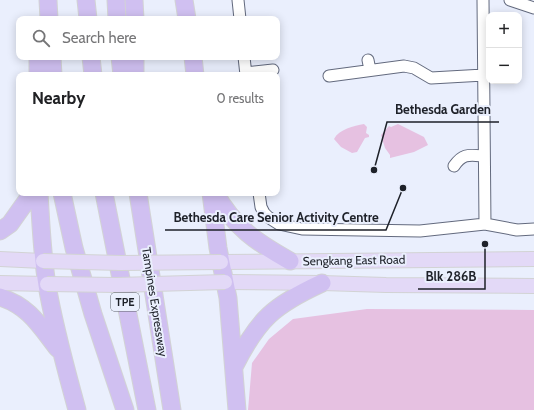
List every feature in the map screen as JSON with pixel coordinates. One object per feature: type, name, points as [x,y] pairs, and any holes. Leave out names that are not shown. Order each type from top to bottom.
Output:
[{"type":"highway","points":[[37,0],[37,16]]},
{"type":"highway","points":[[48,0],[49,16]]},
{"type":"highway","points":[[86,0],[88,16]]},
{"type":"highway","points":[[116,0],[117,16]]},
{"type":"highway","points":[[134,0],[134,16]]},
{"type":"highway","points":[[184,0],[187,16]]},
{"type":"highway","points":[[38,60],[38,72]]},
{"type":"highway","points":[[52,60],[53,72]]},
{"type":"highway","points":[[91,60],[93,72]]},
{"type":"highway","points":[[120,60],[122,72]]},
{"type":"highway","points":[[135,60],[135,72]]},
{"type":"highway","points":[[192,60],[194,72]]},
{"type":"highway","points":[[0,231],[10,224],[30,196]]},
{"type":"highway","points":[[39,196],[47,284],[62,354],[77,410]]},
{"type":"highway","points":[[63,196],[74,248],[93,314],[125,410]]},
{"type":"highway","name":"TPE","points":[[105,196],[147,410]]},
{"type":"highway","name":"Tampines Expressway","points":[[138,196],[172,410]]},
{"type":"highway","points":[[211,196],[228,298],[237,410]]},
{"type":"highway","points":[[217,196],[233,220],[247,233],[261,244],[290,261]]},
{"type":"highway","points":[[233,368],[244,346],[258,326],[272,311],[288,300],[322,283]]},
{"type":"highway","points":[[0,297],[12,301],[31,314],[62,354]]},
{"type":"main road","name":"Sengkang East Road","points":[[0,259],[121,263],[534,259]]},
{"type":"main road","name":"Sengkang East Road","points":[[0,282],[117,285],[225,282],[534,286]]},
{"type":"street","points":[[238,0],[240,16]]},
{"type":"street","points":[[483,0],[485,224]]},
{"type":"street","points":[[510,0],[534,8]]},
{"type":"street","points":[[530,0],[534,2]]},
{"type":"street","points":[[244,60],[246,72]]},
{"type":"street","points":[[329,76],[369,65],[404,66],[408,62],[431,78],[484,75]]},
{"type":"street","points":[[260,72],[273,70]]},
{"type":"street","points":[[454,166],[462,157],[468,155],[484,156]]},
{"type":"street","points":[[259,196],[264,213],[268,217],[279,224],[302,229],[420,231],[485,224],[517,230],[534,230]]},
{"type":"shaded area","points":[[364,124],[367,127],[366,133],[369,137],[365,138],[357,152],[352,153],[341,147],[334,139],[343,130]]},
{"type":"shaded area","points":[[398,124],[424,137],[428,145],[414,152],[390,158],[381,135],[389,126],[391,127]]},
{"type":"shaded area","points":[[367,309],[534,310],[534,410],[248,410],[252,363],[269,339],[293,319]]},
{"type":"place","name":"Bethesda Garden","points":[[374,170]]},
{"type":"place","name":"Bethesda Care Senior Activity Centre","points":[[403,188]]},
{"type":"place","name":"Blk 286B","points":[[485,244]]}]
